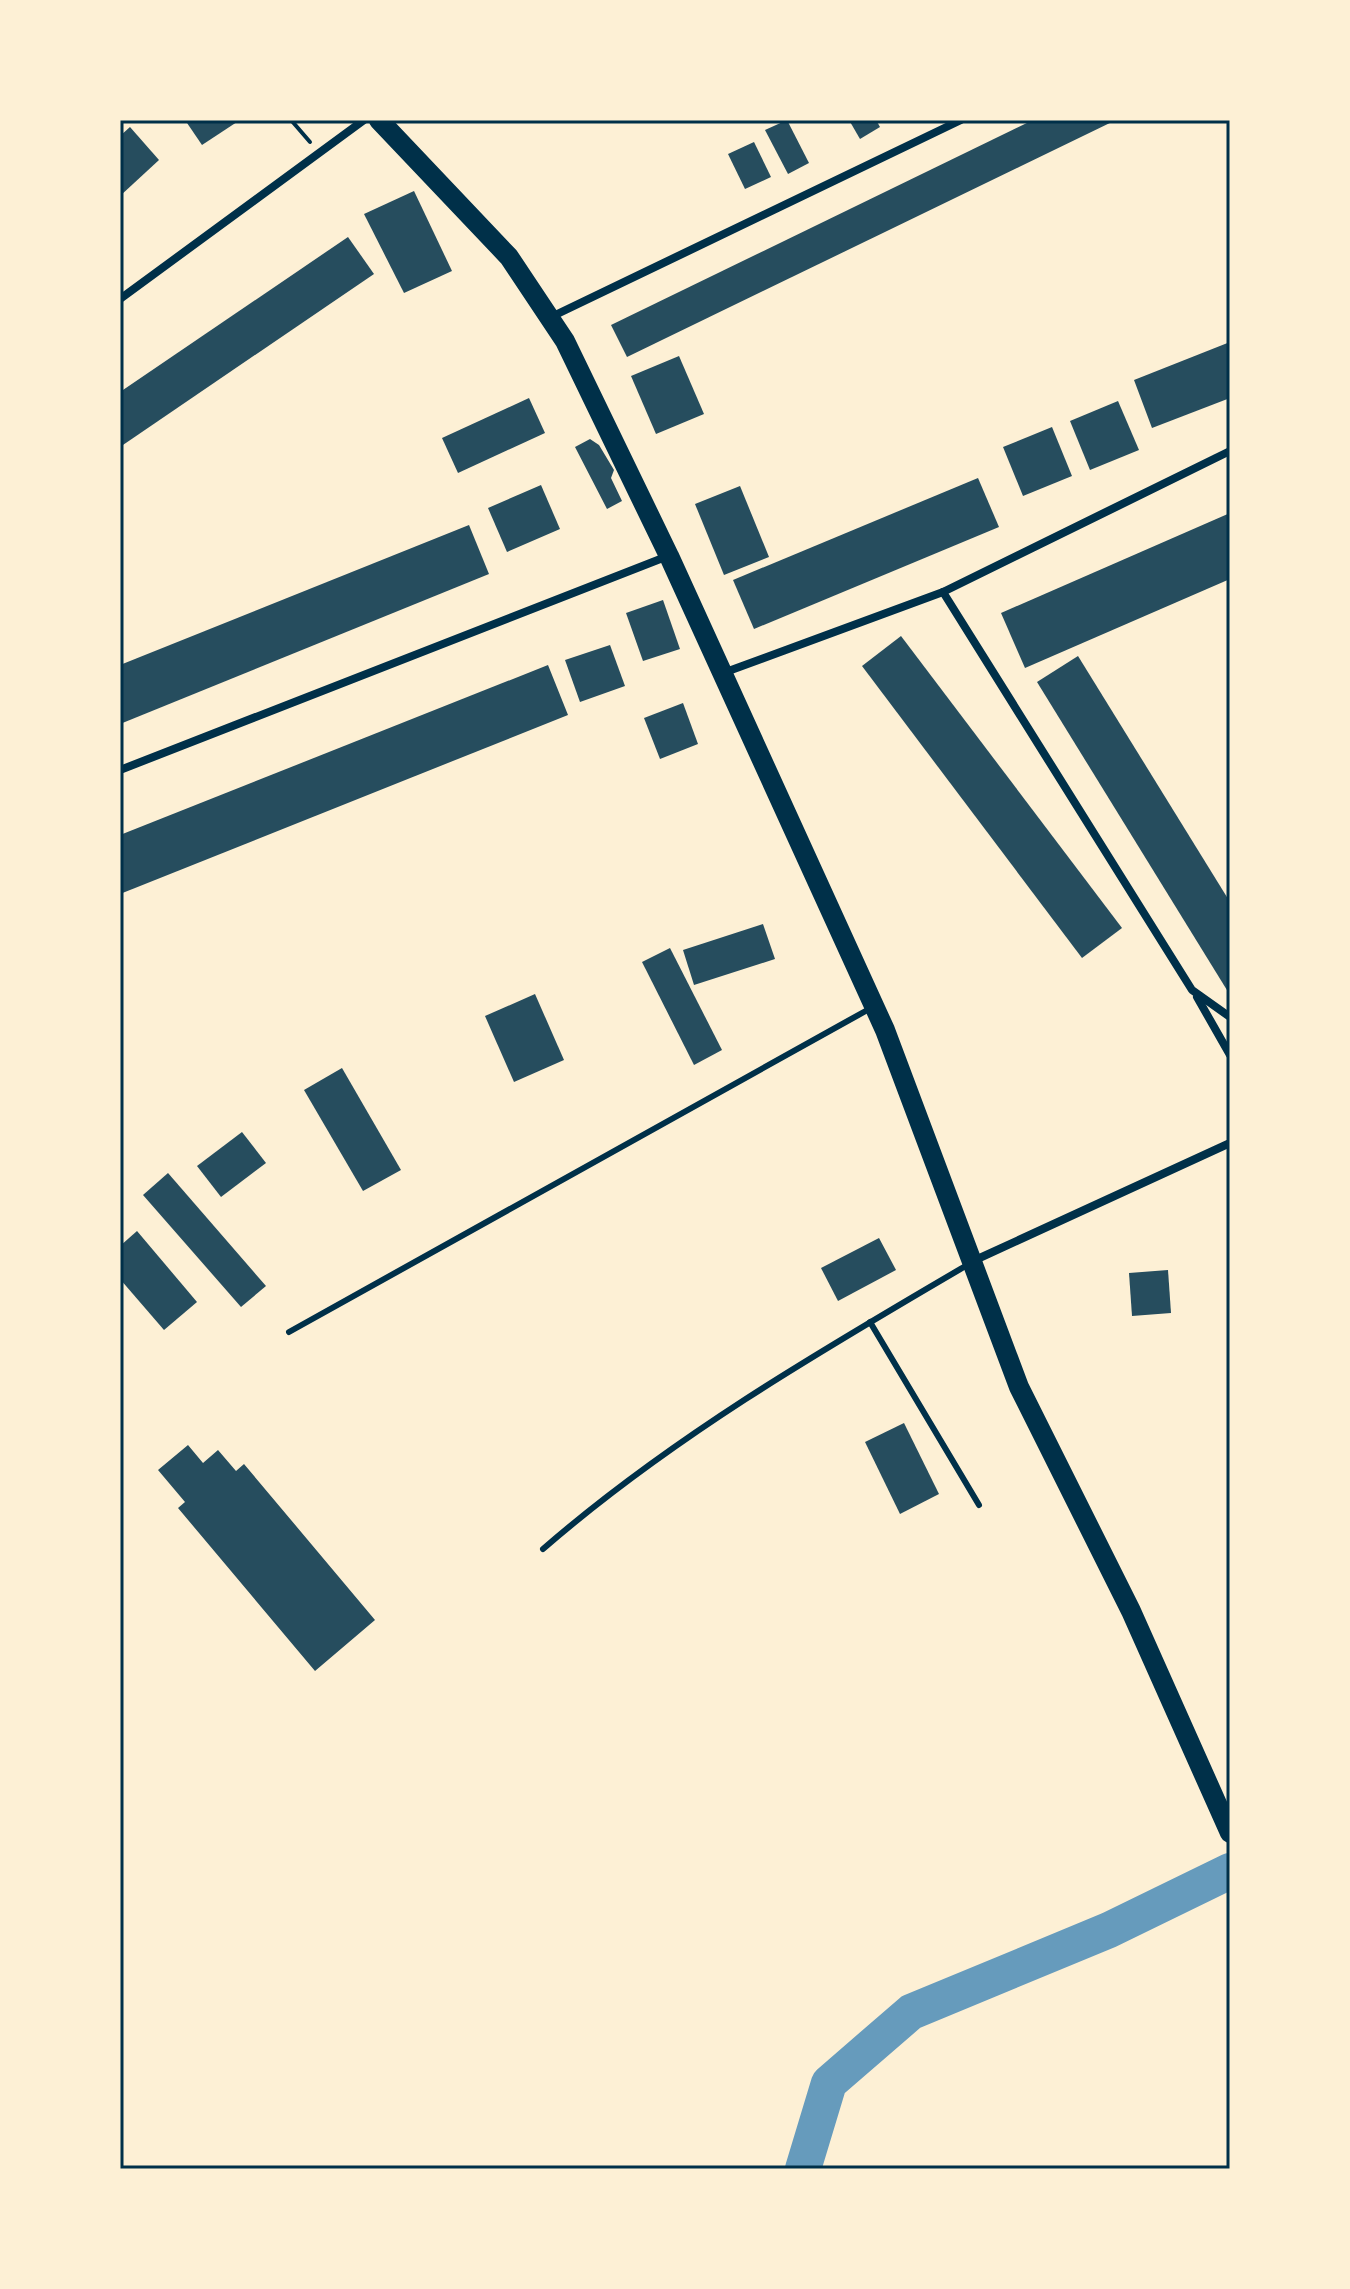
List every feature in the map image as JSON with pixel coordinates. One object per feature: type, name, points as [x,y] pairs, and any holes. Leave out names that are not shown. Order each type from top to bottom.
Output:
[{"type":"main road","points":[[379,120],[509,257],[565,341],[669,556],[874,1006],[1019,1387],[1131,1611],[1230,1833]]},
{"type":"street","points":[[120,299],[364,120]]},
{"type":"street","points":[[550,318],[961,120]]},
{"type":"street","points":[[723,673],[943,592],[1230,451]]},
{"type":"street","points":[[120,770],[669,556]]},
{"type":"street","points":[[943,592],[1230,1055]]},
{"type":"street","points":[[1192,990],[1230,1017]]},
{"type":"street","points":[[972,1262],[1230,1143]]},
{"type":"lane","points":[[289,1332],[874,1006]]},
{"type":"lane","points":[[543,1549],[606,1494],[821,1350],[972,1262]]},
{"type":"lane","points":[[870,1322],[979,1505]]},
{"type":"path","points":[[291,120],[321,154]]},
{"type":"building","points":[[185,120],[240,120],[202,145]]},
{"type":"building","points":[[787,120],[809,163],[788,174],[765,130]]},
{"type":"building","points":[[849,120],[876,120],[880,127],[860,139]]},
{"type":"building","points":[[1033,120],[1116,120],[627,357],[611,325]]},
{"type":"building","points":[[130,127],[159,160],[120,196],[120,136]]},
{"type":"building","points":[[754,142],[771,177],[745,189],[728,154]]},
{"type":"building","points":[[414,191],[452,271],[404,293],[364,214]]},
{"type":"building","points":[[348,237],[374,274],[120,447],[120,392]]},
{"type":"building","points":[[1230,342],[1230,398],[1152,428],[1134,380]]},
{"type":"building","points":[[679,356],[704,414],[656,434],[631,376]]},
{"type":"building","points":[[529,398],[545,433],[458,473],[442,438]]},
{"type":"building","points":[[1118,401],[1139,450],[1090,470],[1070,421]]},
{"type":"building","points":[[1052,427],[1072,476],[1023,496],[1003,447]]},
{"type":"building","points":[[590,439],[599,445],[614,470],[611,478],[622,501],[607,509],[575,447]]},
{"type":"building","points":[[978,478],[999,527],[754,629],[733,580]]},
{"type":"building","points":[[541,485],[560,529],[507,552],[488,508]]},
{"type":"building","points":[[740,486],[769,557],[724,575],[695,504]]},
{"type":"building","points":[[1230,513],[1230,579],[1025,668],[1001,613]]},
{"type":"building","points":[[469,525],[489,574],[120,724],[120,665]]},
{"type":"building","points":[[663,600],[680,649],[643,661],[626,613]]},
{"type":"building","points":[[901,636],[1122,928],[1082,958],[862,666]]},
{"type":"building","points":[[610,645],[625,686],[580,702],[565,660]]},
{"type":"building","points":[[1078,656],[1230,902],[1230,995],[1037,682]]},
{"type":"building","points":[[548,665],[568,715],[120,894],[120,835]]},
{"type":"building","points":[[683,703],[698,744],[660,759],[644,718]]},
{"type":"building","points":[[763,924],[775,959],[694,985],[683,950]]},
{"type":"building","points":[[670,948],[722,1050],[694,1065],[642,962]]},
{"type":"building","points":[[535,994],[564,1060],[514,1082],[485,1016]]},
{"type":"building","points":[[342,1068],[401,1170],[363,1191],[304,1090]]},
{"type":"building","points":[[242,1132],[266,1163],[221,1197],[197,1166]]},
{"type":"building","points":[[168,1173],[266,1286],[241,1307],[143,1195]]},
{"type":"building","points":[[137,1231],[197,1302],[164,1330],[120,1279],[120,1246]]},
{"type":"building","points":[[879,1238],[896,1270],[838,1301],[821,1268]]},
{"type":"building","points":[[1168,1270],[1171,1313],[1132,1316],[1129,1273]]},
{"type":"building","points":[[904,1423],[939,1494],[900,1514],[865,1442]]},
{"type":"building","points":[[188,1445],[203,1463],[218,1450],[236,1471],[244,1464],[375,1620],[315,1671],[178,1508],[185,1502],[158,1470]]},
{"type":"waterway","points":[[803,2169],[829,2083],[911,2012],[1109,1930],[1230,1871]]}]
